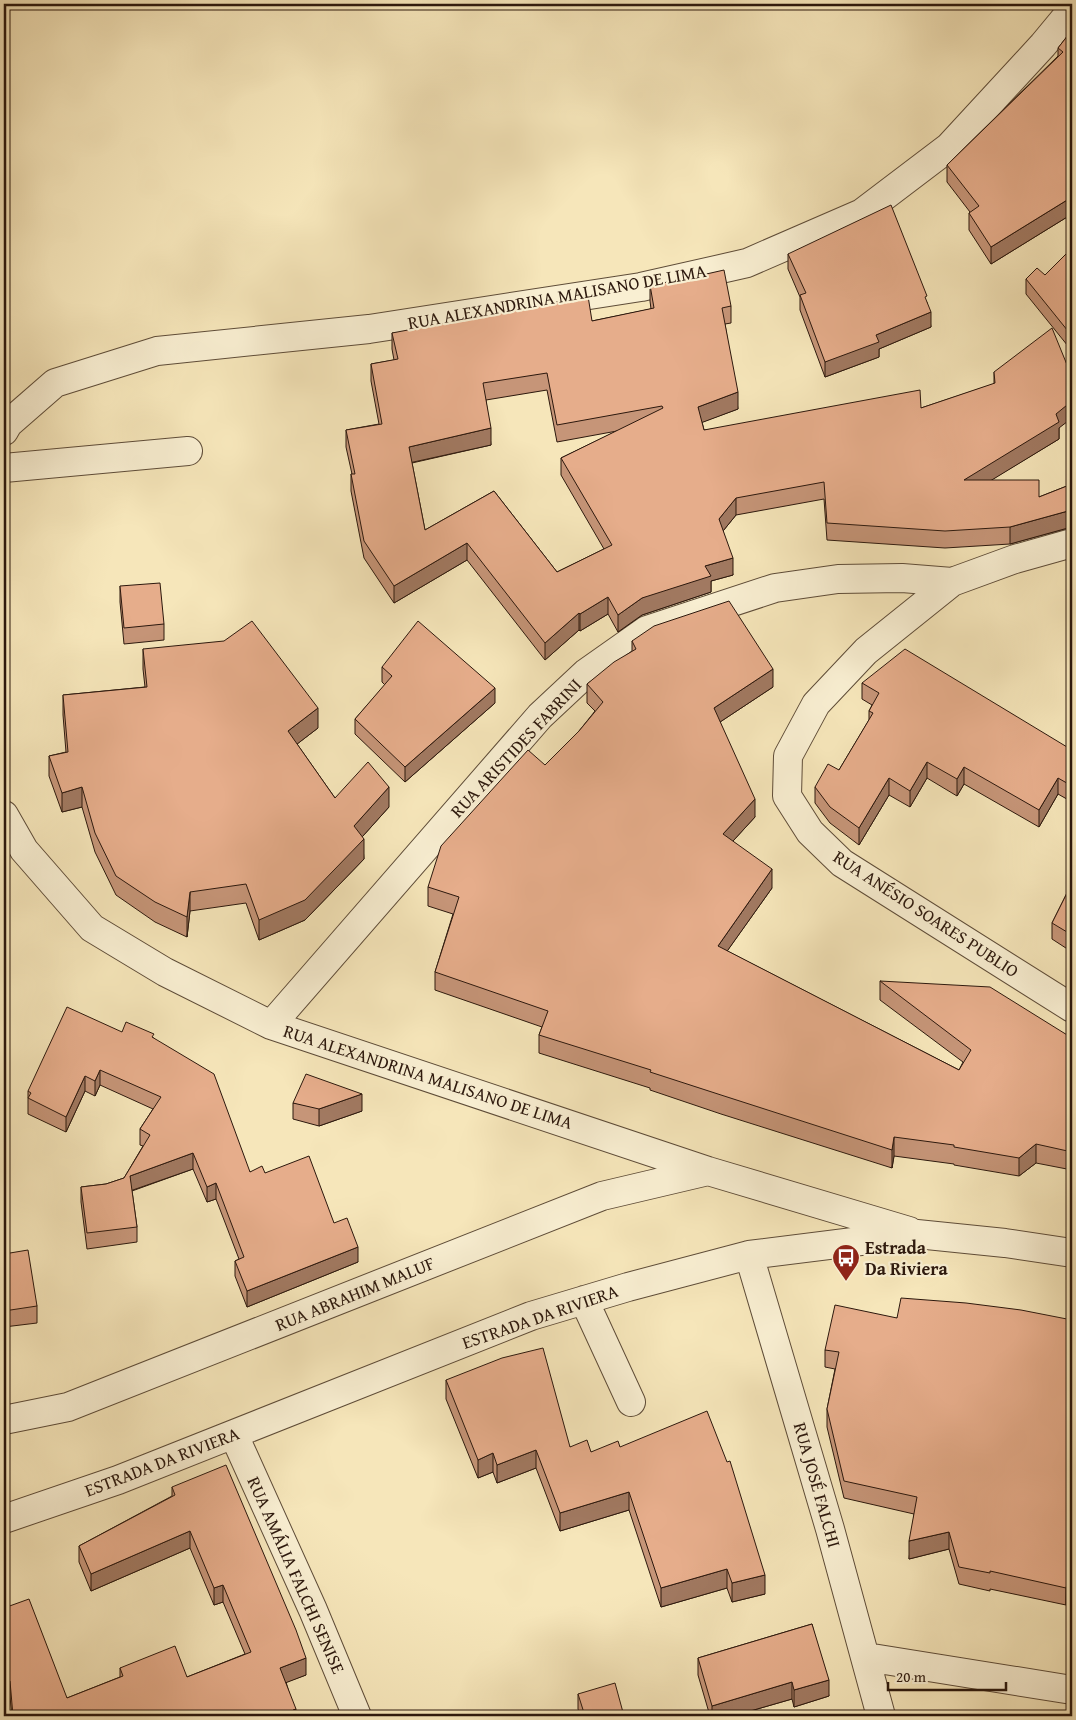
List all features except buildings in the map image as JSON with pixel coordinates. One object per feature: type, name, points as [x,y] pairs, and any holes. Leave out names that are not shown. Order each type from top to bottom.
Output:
[{"type":"street","name":"RUA ALEXANDRINA MALISANO DE LIMA","points":[[4,431],[8,424],[55,383],[157,351],[378,327],[641,287],[747,263],[862,213],[949,147],[1043,45],[1072,10]]},
{"type":"street","points":[[4,468],[188,451]]},
{"type":"street","name":"RUA ANÉSIO SOARES PUBLIO","points":[[1072,543],[1015,559],[952,582],[866,651],[816,704],[788,756],[787,796],[810,832],[842,863],[1072,1008]]},
{"type":"street","name":"RUA ARISTIDES FABRINI","points":[[270,1024],[540,716],[586,673],[647,630],[775,588],[838,579],[902,578],[952,582]]},
{"type":"street","name":"RUA ALEXANDRINA MALISANO DE LIMA","points":[[4,815],[24,850],[92,928],[165,972],[270,1024],[708,1171],[917,1234]]},
{"type":"street","name":"RUA ABRAHIM MALUF","points":[[4,1420],[68,1407],[602,1196],[708,1171]]},
{"type":"street","name":"ESTRADA DA RIVIERA","points":[[4,1519],[118,1480],[531,1316],[628,1286],[749,1255],[917,1234],[1005,1243],[1072,1253]]},
{"type":"street","name":"RUA JOSÉ FALCHI","points":[[749,1255],[828,1519],[881,1716]]},
{"type":"street","points":[[584,1300],[631,1402]]},
{"type":"street","name":"RUA AMÁLIA FALCHI SENISE","points":[[234,1435],[313,1610],[357,1716]]},
{"type":"street","points":[[866,1657],[1072,1690]]},
{"type":"place","name":"Estrada Da Riviera","points":[[846,1282]]}]
